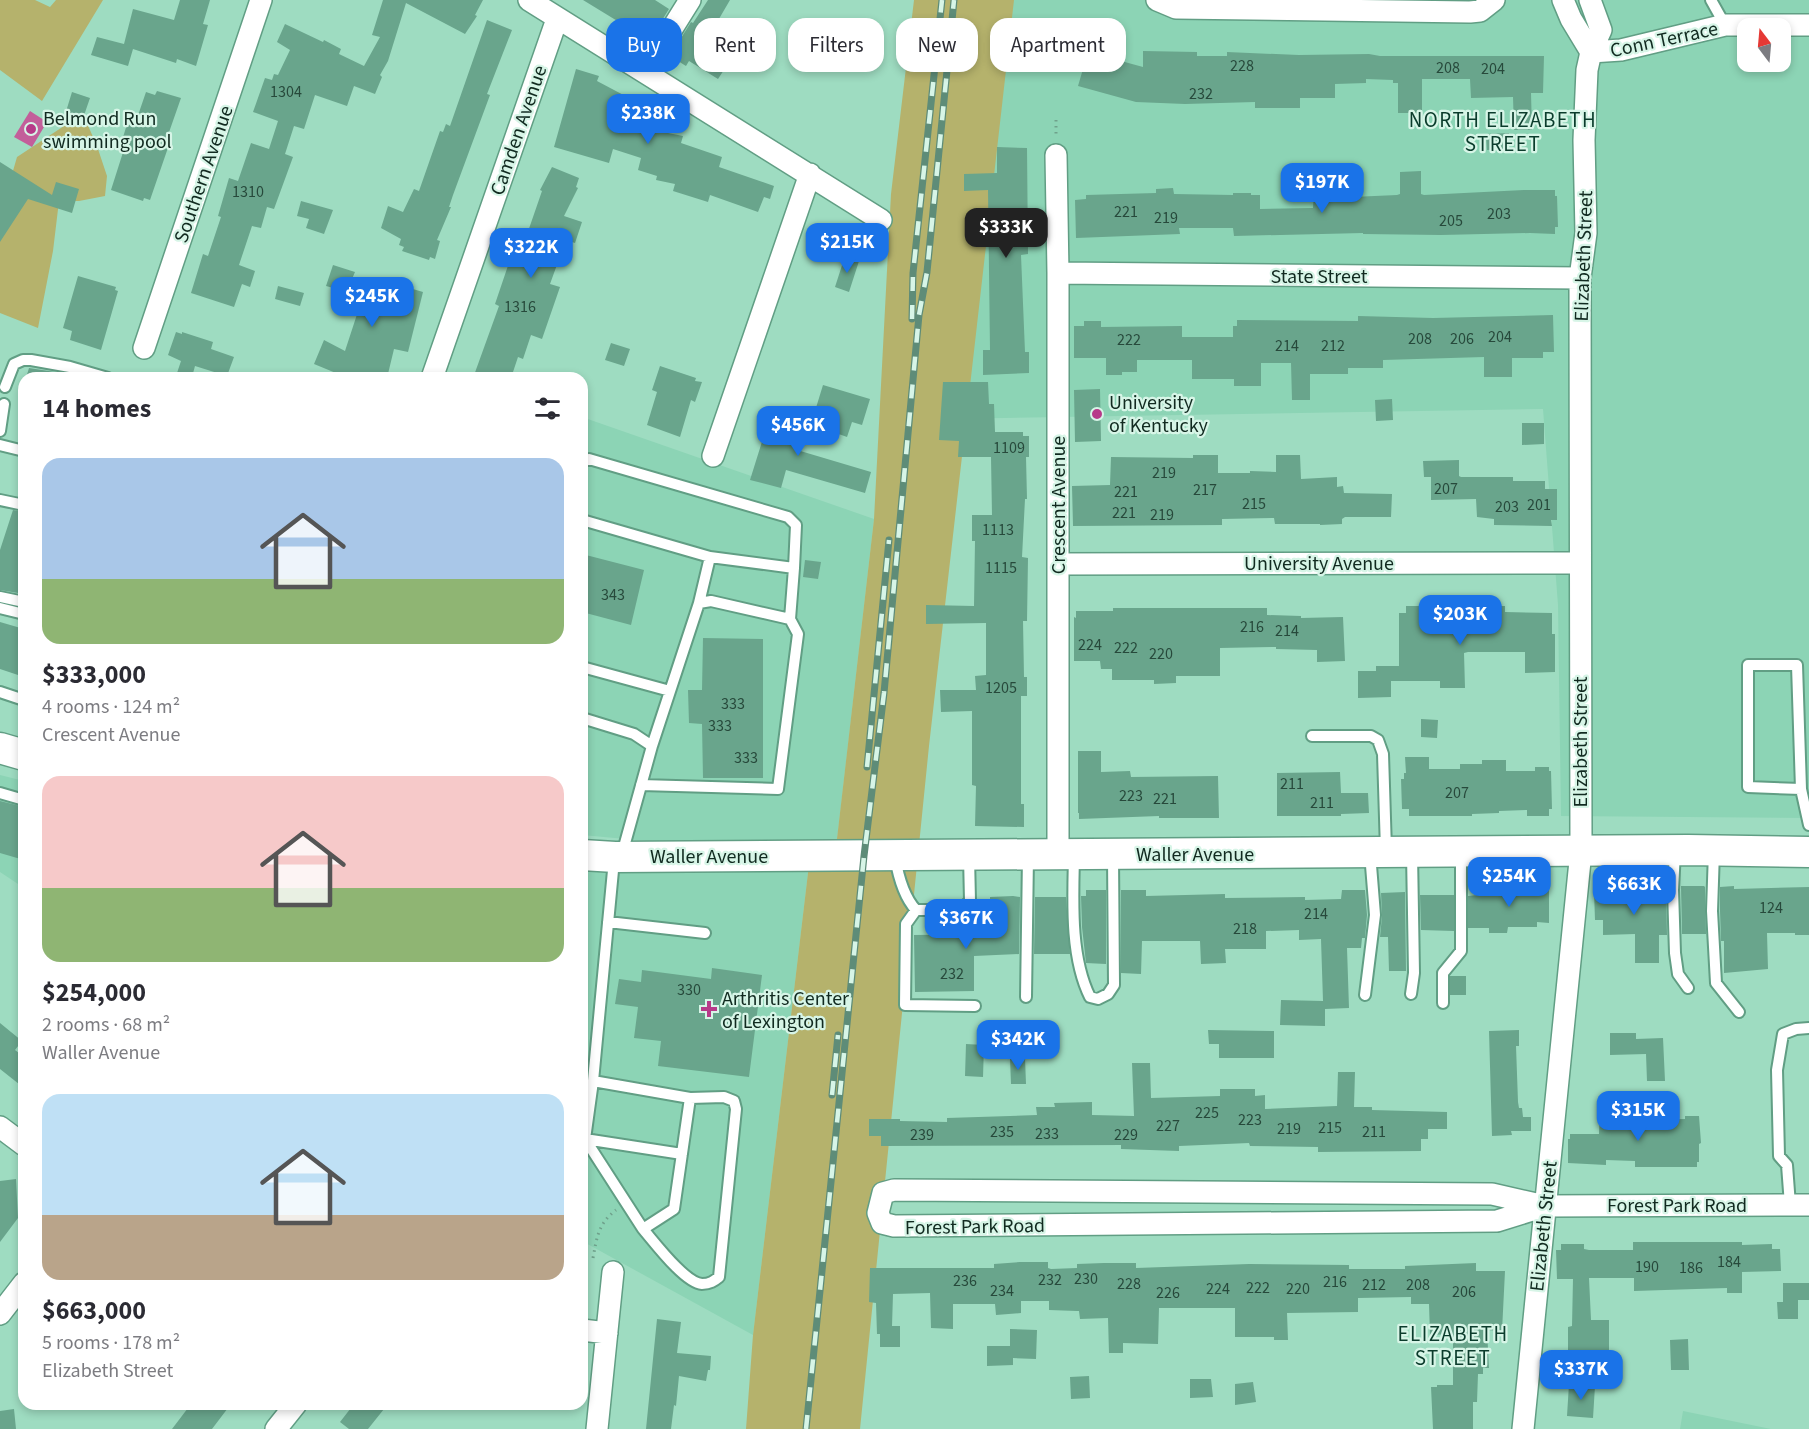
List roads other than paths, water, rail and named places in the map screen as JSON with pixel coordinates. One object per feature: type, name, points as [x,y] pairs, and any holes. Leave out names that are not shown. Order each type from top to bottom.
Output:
[{"type":"main road","points":[[0,748],[18,753]]},
{"type":"main road","name":"Waller Avenue","points":[[588,855],[1066,856],[1676,850],[1809,852]]},
{"type":"street","name":"Southern Avenue","points":[[144,348],[261,0]]},
{"type":"street","points":[[529,0],[606,49]]},
{"type":"street","points":[[679,18],[690,0]]},
{"type":"street","points":[[1156,0],[1176,8],[1470,12],[1480,10],[1494,0]]},
{"type":"street","points":[[1563,0],[1571,20],[1591,52]]},
{"type":"street","name":"Elizabeth Street","points":[[1523,1429],[1581,851],[1580,278],[1586,233],[1584,140],[1587,70],[1591,52],[1601,30],[1590,0]]},
{"type":"street","name":"Camden Avenue","points":[[434,372],[557,19]]},
{"type":"street","name":"Conn Terrace","points":[[1591,52],[1621,51],[1725,26],[1809,25]]},
{"type":"street","points":[[645,72],[881,220]]},
{"type":"street","name":"Crescent Avenue","points":[[1056,155],[1058,564],[1066,856]]},
{"type":"street","points":[[713,456],[810,174]]},
{"type":"street","name":"State Street","points":[[1058,273],[1580,278]]},
{"type":"street","name":"University Avenue","points":[[1058,564],[1580,562]]},
{"type":"street","points":[[0,1127],[18,1141]]},
{"type":"street","name":"Forest Park Road","points":[[1545,1206],[1497,1221],[894,1226],[882,1223],[878,1213],[883,1193],[894,1190],[1492,1194],[1545,1206],[1799,1205]]},
{"type":"street","points":[[1197,1193],[1197,1223]]},
{"type":"street","points":[[597,1429],[613,1272]]},
{"type":"street","points":[[0,1314],[18,1291]]},
{"type":"street","points":[[588,1331],[607,1333]]},
{"type":"street","points":[[276,1429],[291,1410]]},
{"type":"lane","points":[[1711,0],[1725,26]]},
{"type":"lane","points":[[5,387],[14,364],[23,360],[87,372]]},
{"type":"lane","points":[[0,431],[4,404]]},
{"type":"lane","points":[[0,445],[18,450]]},
{"type":"lane","points":[[588,459],[788,517],[796,525],[790,619],[798,634],[778,789],[641,785]]},
{"type":"lane","points":[[0,500],[18,504]]},
{"type":"lane","points":[[588,522],[710,557],[794,567]]},
{"type":"lane","points":[[588,1117],[608,922],[618,857],[699,603],[710,557]]},
{"type":"lane","points":[[0,597],[18,601]]},
{"type":"lane","points":[[699,603],[711,601],[790,619]]},
{"type":"lane","points":[[0,608],[18,612]]},
{"type":"lane","points":[[1801,789],[1748,787],[1748,665],[1797,665],[1801,789],[1809,825]]},
{"type":"lane","points":[[588,669],[670,691]]},
{"type":"lane","points":[[0,692],[18,698]]},
{"type":"lane","points":[[588,720],[634,734],[652,746]]},
{"type":"lane","points":[[1312,736],[1371,736],[1378,741],[1383,754],[1390,853],[1414,973],[1411,994]]},
{"type":"lane","points":[[0,793],[18,798]]},
{"type":"lane","points":[[1676,850],[1673,890],[1675,953],[1678,974],[1689,988]]},
{"type":"lane","points":[[1714,851],[1712,911],[1716,983],[1739,1012]]},
{"type":"lane","points":[[1443,1003],[1443,973],[1461,951],[1461,852]]},
{"type":"lane","points":[[1365,995],[1375,915],[1390,853]]},
{"type":"lane","points":[[1066,856],[1076,959],[1082,982],[1090,997],[1098,999],[1108,994],[1114,985],[1113,855]]},
{"type":"lane","points":[[895,856],[898,876],[910,904],[916,910],[960,910],[970,901],[969,856]]},
{"type":"lane","points":[[1026,998],[1028,856]]},
{"type":"lane","points":[[916,910],[906,924],[905,1005],[975,1006]]},
{"type":"lane","points":[[608,922],[705,933]]},
{"type":"lane","points":[[1799,1205],[1787,1165],[1779,1156],[1777,1070],[1783,1034],[1796,1029],[1809,1028]]},
{"type":"lane","points":[[588,1144],[643,1229],[683,1274],[700,1284],[712,1283],[719,1277],[736,1109],[734,1101],[724,1097],[690,1098],[593,1081]]},
{"type":"lane","points":[[643,1229],[674,1209],[690,1098]]},
{"type":"lane","points":[[588,1139],[682,1154]]},
{"type":"railway","points":[[912,319],[913,273],[942,0]]},
{"type":"railway","points":[[806,1429],[864,856],[884,693],[919,315],[927,272],[954,0]]},
{"type":"railway","points":[[867,767],[889,540]]},
{"type":"railway","points":[[832,1095],[838,1035]]},
{"type":"place","name":"Belmond Run swimming pool","points":[[31,129]]},
{"type":"place","name":"University of Kentucky","points":[[1097,414]]},
{"type":"place","name":"Arthritis Center of Lexington","points":[[709,1009]]},
{"type":"district","name":"NORTH ELIZABETH STREET","points":[[1503,132]]},
{"type":"district","name":"ELIZABETH STREET","points":[[1453,1346]]}]
